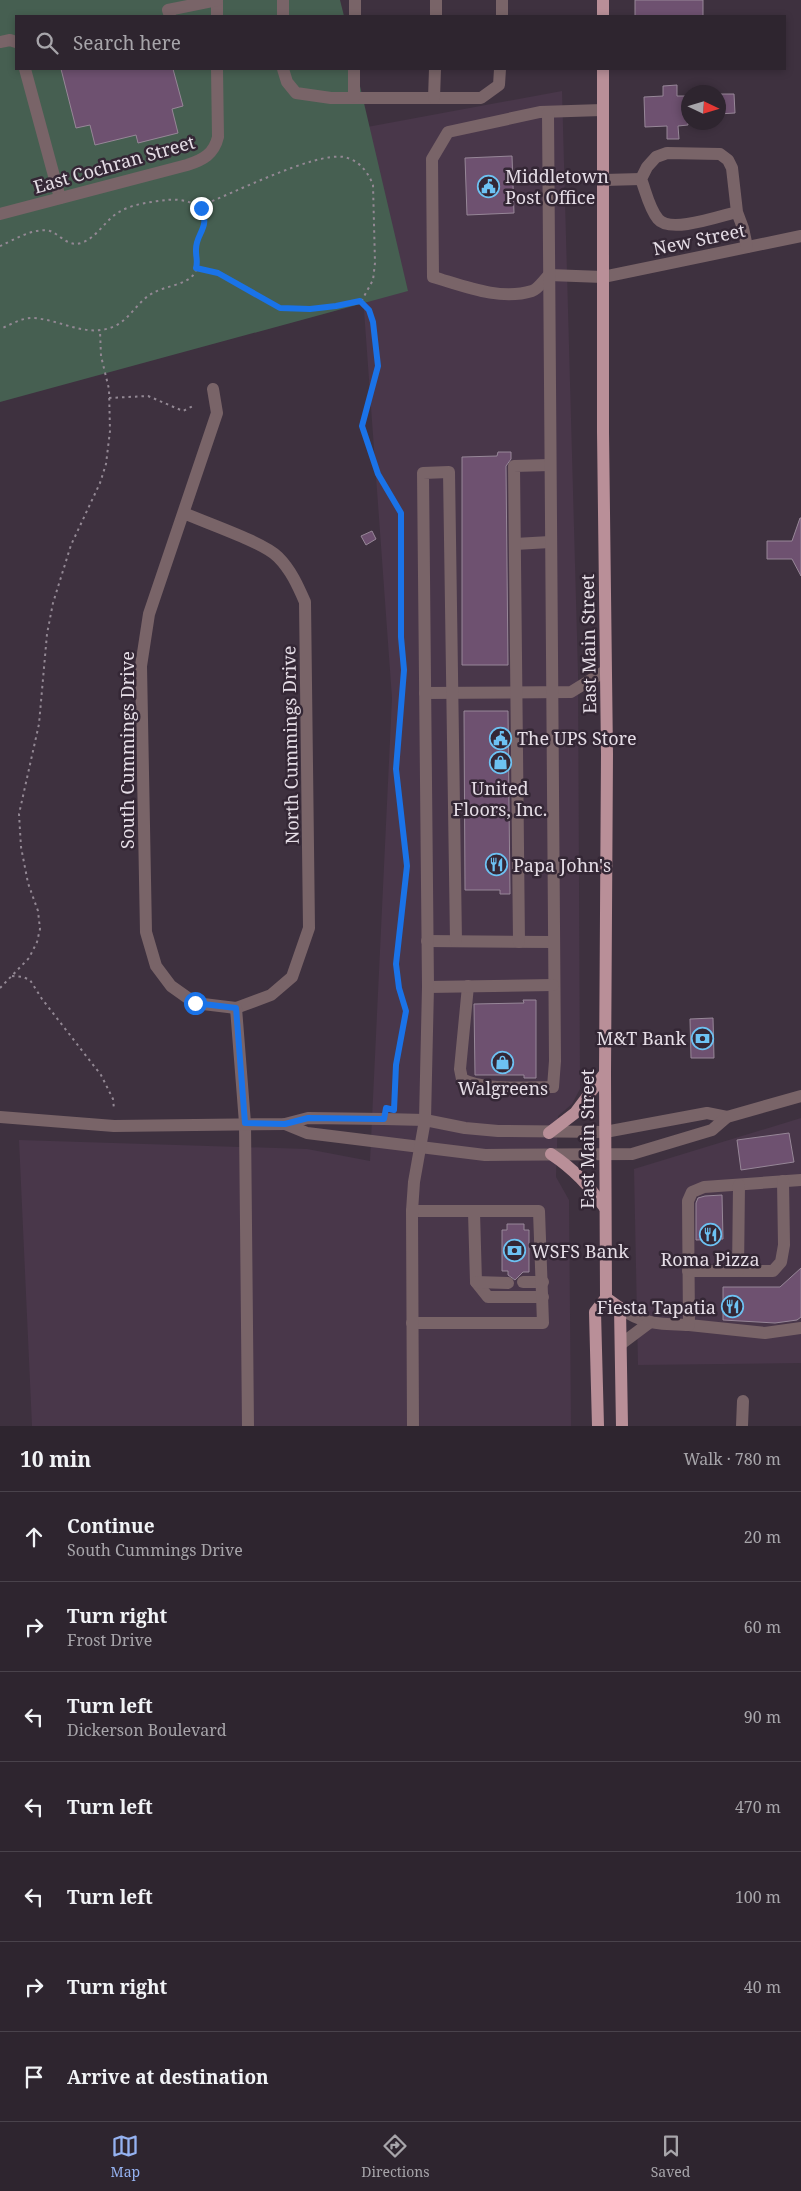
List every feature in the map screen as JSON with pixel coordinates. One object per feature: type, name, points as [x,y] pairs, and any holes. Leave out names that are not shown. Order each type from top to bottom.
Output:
[{"type":"main road","points":[[603,0],[603,15]]},
{"type":"main road","name":"East Main Street","points":[[598,1426],[595,1312],[606,1298],[604,1073],[607,764],[603,70]]},
{"type":"main road","points":[[549,1133],[575,1113],[604,1073]]},
{"type":"main road","points":[[551,1154],[572,1168],[605,1208]]},
{"type":"main road","points":[[606,1298],[620,1308],[622,1426]]},
{"type":"street","points":[[168,9],[217,0],[217,15]]},
{"type":"street","points":[[283,0],[283,15]]},
{"type":"street","points":[[355,0],[355,15]]},
{"type":"street","points":[[436,0],[436,15]]},
{"type":"street","points":[[502,0],[502,15]]},
{"type":"street","points":[[0,42],[10,40],[15,42]]},
{"type":"street","points":[[25,70],[60,198]]},
{"type":"street","name":"East Cochran Street","points":[[0,214],[204,159],[216,145],[218,137],[217,70]]},
{"type":"street","points":[[283,70],[286,82],[296,93],[331,98],[481,98],[499,86],[500,70]]},
{"type":"street","points":[[354,70],[354,98]]},
{"type":"street","points":[[434,98],[435,70]]},
{"type":"street","points":[[549,275],[534,290],[496,294],[478,291],[433,277],[432,160],[448,132],[540,112],[602,110]]},
{"type":"street","points":[[468,986],[460,1070],[462,1079],[470,1083],[490,1086],[553,1087],[548,112]]},
{"type":"street","points":[[641,179],[648,166],[656,157],[667,153],[720,154],[728,160],[732,168],[737,212],[747,247]]},
{"type":"street","points":[[604,180],[641,179]]},
{"type":"street","points":[[641,179],[658,220],[667,225],[682,226],[737,212]]},
{"type":"street","name":"New Street","points":[[549,275],[603,277],[801,236]]},
{"type":"street","name":"South Cummings Drive","points":[[213,389],[217,413],[149,614],[141,666],[146,932],[156,966],[171,986],[195,1003],[236,1008]]},
{"type":"street","points":[[519,942],[514,466],[550,465]]},
{"type":"street","points":[[413,1426],[412,1212],[414,1182],[425,1120],[428,987],[423,473],[450,472],[456,941]]},
{"type":"street","name":"North Cummings Drive","points":[[184,514],[277,555],[292,574],[306,602],[309,928],[292,977],[271,995],[236,1008]]},
{"type":"street","points":[[515,544],[550,542]]},
{"type":"street","points":[[425,693],[570,692],[606,671]]},
{"type":"street","points":[[427,941],[553,942]]},
{"type":"street","points":[[428,987],[553,984]]},
{"type":"street","points":[[236,1008],[245,1123],[248,1426]]},
{"type":"street","points":[[285,1124],[307,1133],[485,1155],[632,1154],[712,1130],[727,1117],[801,1096]]},
{"type":"street","points":[[0,1117],[114,1126],[285,1124],[308,1118],[425,1120],[464,1128],[549,1133],[604,1132],[708,1113],[727,1117]]},
{"type":"street","points":[[689,1325],[688,1201],[692,1192],[704,1187],[801,1180]]},
{"type":"street","points":[[688,1270],[773,1271],[780,1262],[784,1244],[783,1181]]},
{"type":"street","points":[[738,1271],[739,1185]]},
{"type":"street","points":[[412,1212],[539,1211],[543,1282],[543,1323],[412,1323]]},
{"type":"street","points":[[474,1212],[476,1282],[488,1298],[543,1297]]},
{"type":"street","points":[[476,1282],[508,1282]]},
{"type":"street","points":[[523,1282],[543,1282]]},
{"type":"street","points":[[620,1308],[633,1317],[649,1323],[765,1333],[801,1328]]},
{"type":"street","points":[[621,1344],[649,1323]]},
{"type":"street","points":[[742,1426],[743,1401]]},
{"type":"path","points":[[196,268],[218,273],[280,308],[310,309],[360,301],[373,280],[375,264],[374,185],[369,174],[355,161],[347,158],[327,158],[292,168],[200,206]]},
{"type":"path","points":[[0,246],[32,232],[50,231],[72,244],[81,243],[89,239],[118,212],[133,206],[179,200],[200,206],[205,217],[205,226],[196,251],[198,260],[196,268],[189,279],[155,292],[145,298],[118,324],[100,331],[74,328],[31,318],[19,320],[0,329]]},
{"type":"path","points":[[360,301],[369,310],[373,322],[378,366],[362,426],[378,474],[401,513],[401,637],[404,678],[396,769],[407,866],[396,964],[399,988],[406,1011],[396,1065],[394,1110]]},
{"type":"path","points":[[0,988],[29,958],[37,942],[40,929],[38,911],[28,883],[21,847],[18,814],[39,724],[47,634],[53,603],[71,545],[100,483],[106,464],[110,431],[109,398],[100,356],[100,331]]},
{"type":"path","points":[[109,398],[148,396],[183,411],[193,406]]},
{"type":"path","points":[[12,976],[23,976],[30,980],[42,999],[101,1075],[113,1099],[114,1109]]},
{"type":"shaded area","points":[[562,91],[578,673],[580,1089],[572,1104],[558,1116],[556,1177],[569,1200],[571,1426],[32,1426],[19,1140],[307,1149],[370,1161],[392,698],[351,130]]},
{"type":"shaded area","points":[[801,1118],[801,1363],[638,1365],[634,1169]]},
{"type":"green space","points":[[0,0],[340,0],[344,15],[15,15],[15,70],[356,70],[408,291],[0,402]]},
{"type":"building","points":[[635,0],[703,0],[703,15],[635,15]]},
{"type":"building","points":[[61,70],[173,70],[183,106],[172,109],[178,133],[138,143],[136,135],[95,145],[90,125],[76,128]]},
{"type":"building","points":[[677,85],[677,96],[681,96],[681,126],[678,126],[679,139],[667,139],[667,126],[645,127],[644,97],[663,96],[663,86]]},
{"type":"building","points":[[726,94],[734,94],[735,113],[726,114]]},
{"type":"building","name":"Middletown Post Office","points":[[512,156],[514,213],[467,215],[465,158]]},
{"type":"building","points":[[498,452],[511,452],[511,459],[506,466],[508,665],[462,665],[462,457],[497,456]]},
{"type":"building","points":[[800,518],[801,576],[792,559],[767,559],[767,541],[792,541]]},
{"type":"building","points":[[372,531],[376,539],[366,545],[361,536]]},
{"type":"building","points":[[464,711],[508,711],[510,894],[500,894],[500,890],[465,890]]},
{"type":"building","points":[[523,1000],[536,1000],[536,1078],[524,1078],[524,1075],[475,1075],[474,1004],[524,1003]]},
{"type":"building","name":"M&T Bank","points":[[713,1018],[714,1058],[691,1058],[690,1019]]},
{"type":"building","points":[[789,1133],[794,1162],[741,1170],[737,1140]]},
{"type":"building","points":[[722,1195],[723,1239],[696,1240],[696,1203],[698,1198]]},
{"type":"building","name":"WSFS Bank","points":[[507,1224],[524,1224],[524,1230],[529,1230],[529,1272],[523,1272],[515,1280],[508,1275],[508,1271],[502,1271],[502,1230],[507,1230]]},
{"type":"building","points":[[801,1268],[801,1317],[797,1320],[775,1323],[723,1320],[723,1287],[780,1287]]},
{"type":"place","name":"Middletown Post Office","points":[[489,186]]},
{"type":"place","name":"The UPS Store","points":[[501,738]]},
{"type":"place","name":"United Floors, Inc.","points":[[500,763]]},
{"type":"place","name":"Papa John's","points":[[497,865]]},
{"type":"place","name":"M&T Bank","points":[[702,1038]]},
{"type":"place","name":"Walgreens","points":[[503,1063]]},
{"type":"place","name":"Roma Pizza","points":[[710,1234]]},
{"type":"place","name":"WSFS Bank","points":[[515,1251]]},
{"type":"place","name":"Fiesta Tapatia","points":[[732,1307]]},
{"type":"route","points":[[195,1003],[236,1008],[245,1123],[285,1124],[308,1118],[384,1119],[386,1108],[394,1110],[396,1065],[406,1011],[399,988],[396,964],[407,866],[405,839],[398,800],[396,769],[404,687],[401,637],[402,583],[399,556],[401,513],[378,474],[362,426],[378,366],[373,322],[369,310],[360,301],[310,309],[280,308],[218,273],[196,268],[198,260],[196,251],[205,226],[205,217],[201,208]]}]
